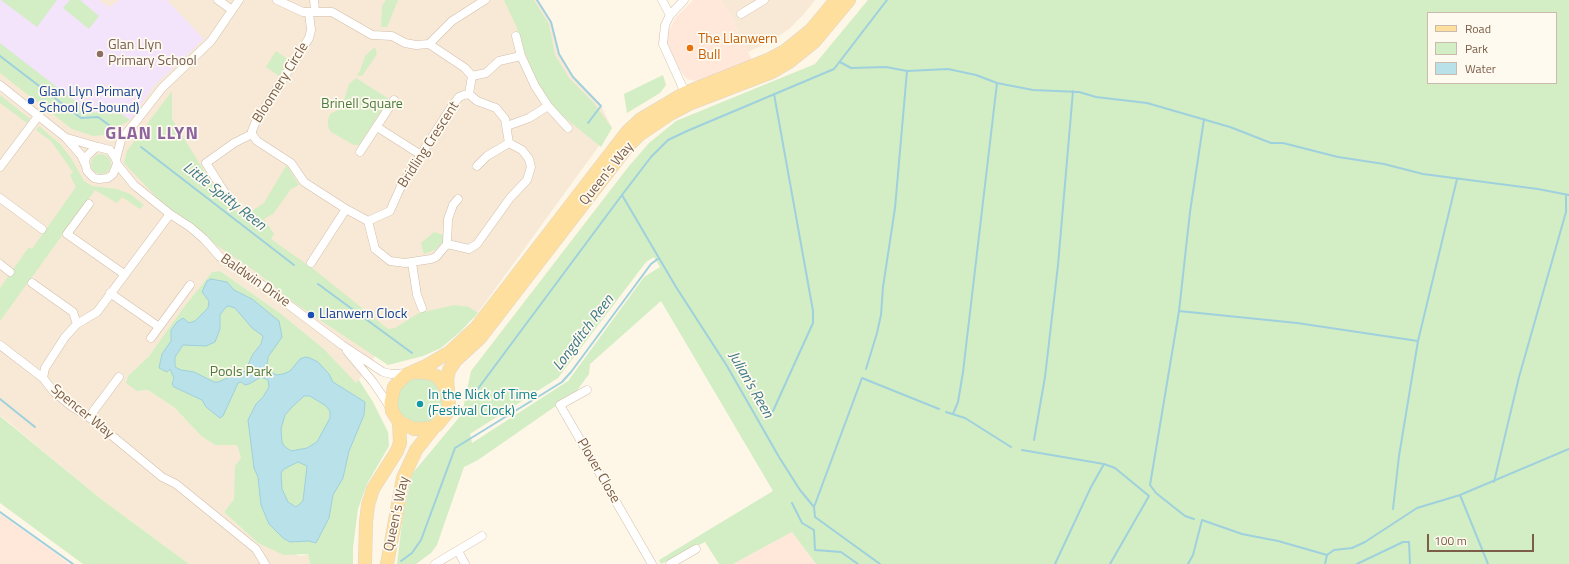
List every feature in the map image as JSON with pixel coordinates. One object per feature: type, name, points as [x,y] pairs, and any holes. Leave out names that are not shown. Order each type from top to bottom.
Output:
[{"type":"main road","name":"Queen's Way","points":[[365,564],[368,505],[373,489],[398,447],[400,435],[391,395],[399,380],[450,352],[476,328],[627,132],[641,119],[687,99],[770,59],[785,50],[811,30],[836,0]]},
{"type":"main road","name":"Queen's Way","points":[[387,564],[403,478],[416,450],[447,413],[449,397],[447,380],[449,370],[456,360],[480,338],[628,146],[639,135],[687,99],[772,72],[789,62],[814,42],[848,0]]},
{"type":"main road","points":[[412,372],[426,372],[438,377],[443,382],[449,397]]},
{"type":"main road","points":[[396,416],[414,429],[430,428],[437,425]]},
{"type":"street","points":[[218,0],[232,10]]},
{"type":"street","points":[[108,178],[113,174],[121,140],[162,88],[211,41],[239,0]]},
{"type":"street","points":[[276,0],[295,10],[332,12],[372,36],[392,36],[412,45],[430,44],[465,68],[472,76]]},
{"type":"street","name":"Bloomery Circle","points":[[314,0],[311,30],[308,38],[256,120],[252,134],[257,141],[290,163],[304,182],[346,209]]},
{"type":"street","points":[[430,44],[452,21],[485,0]]},
{"type":"street","points":[[662,0],[670,16]]},
{"type":"street","points":[[684,0],[670,16],[665,25],[663,44],[687,99]]},
{"type":"street","points":[[741,14],[764,0]]},
{"type":"street","points":[[516,36],[521,56],[535,86],[548,106],[568,128]]},
{"type":"street","points":[[472,76],[486,73],[499,61],[521,56]]},
{"type":"street","points":[[469,94],[472,76]]},
{"type":"street","points":[[0,85],[66,138],[81,155],[87,170],[94,178],[120,179],[134,185]]},
{"type":"street","name":"Bridling Crescent","points":[[368,221],[390,211],[402,184],[456,101],[469,94],[477,101],[496,108],[505,119],[509,143]]},
{"type":"street","points":[[360,152],[394,100]]},
{"type":"street","points":[[507,126],[529,118],[548,106]]},
{"type":"street","points":[[0,167],[39,115]]},
{"type":"street","points":[[377,127],[421,155]]},
{"type":"street","points":[[228,198],[206,163],[252,134]]},
{"type":"street","points":[[66,138],[110,150],[134,185]]},
{"type":"street","points":[[85,164],[87,156],[90,152],[121,140]]},
{"type":"street","points":[[448,244],[463,249],[474,247],[499,216],[510,198],[527,180],[531,167],[529,159],[522,150],[509,143],[487,156],[477,166]]},
{"type":"street","name":"Baldwin Drive","points":[[134,185],[170,214],[200,235],[220,257],[261,284],[342,345]]},
{"type":"street","points":[[0,198],[42,229]]},
{"type":"street","points":[[311,263],[346,209],[368,221],[372,244],[378,253],[397,263],[412,263],[436,257],[448,244],[448,219],[453,205],[458,199]]},
{"type":"street","points":[[89,204],[67,234],[124,274]]},
{"type":"street","name":"Spencer Way","points":[[170,214],[97,312],[77,324],[53,354],[45,368],[43,378],[54,392],[89,418],[162,477],[180,488],[256,549],[264,564]]},
{"type":"street","points":[[412,263],[417,295],[422,308]]},
{"type":"street","points":[[0,264],[10,272]]},
{"type":"street","points":[[32,283],[73,312],[77,324]]},
{"type":"street","points":[[151,338],[190,285]]},
{"type":"street","points":[[110,294],[159,327]]},
{"type":"street","points":[[342,345],[383,372],[391,374],[412,372]]},
{"type":"street","points":[[342,345],[373,382],[396,416]]},
{"type":"street","points":[[0,346],[43,378]]},
{"type":"street","points":[[89,418],[119,377]]},
{"type":"street","name":"Plover Close","points":[[587,390],[560,405],[652,564]]},
{"type":"street","points":[[435,564],[482,536]]},
{"type":"street","points":[[670,564],[696,548]]},
{"type":"street","points":[[458,551],[465,564]]},
{"type":"shaded area","points":[[0,0],[537,0],[551,22],[559,54],[573,77],[601,106],[612,128],[474,318],[460,308],[389,336],[356,384],[324,349],[280,313],[220,271],[212,272],[183,308],[149,356],[128,376],[137,391],[148,390],[175,408],[201,436],[215,445],[237,445],[241,458],[234,499],[224,512],[258,543],[300,556],[309,554],[310,564],[189,564],[101,499],[0,415]]},
{"type":"shaded area","name":"Glan Llyn Primary School","points":[[0,0],[99,0],[109,7],[120,0],[167,0],[204,39],[154,86],[130,120],[121,114],[90,112],[30,68],[0,43]]},
{"type":"shaded area","points":[[693,0],[721,0],[730,14],[752,60],[702,80],[696,81],[687,79],[676,65],[666,42],[667,34],[676,17]]},
{"type":"shaded area","points":[[721,0],[815,0],[789,29],[771,41],[748,52],[730,14]]},
{"type":"shaded area","points":[[0,514],[55,553],[69,564],[0,564]]},
{"type":"shaded area","points":[[792,532],[816,564],[733,564]]},
{"type":"green space","points":[[1,0],[57,0],[37,27]]},
{"type":"green space","points":[[70,0],[80,0],[99,16],[89,29],[63,8]]},
{"type":"green space","points":[[386,0],[398,0],[387,27],[381,27],[382,6]]},
{"type":"green space","points":[[504,0],[534,0],[549,24],[555,55],[569,78],[593,102],[612,128],[601,147],[553,108],[532,73],[517,28]]},
{"type":"green space","points":[[868,0],[1569,0],[1569,564],[816,564],[792,532],[733,564],[719,564],[705,542],[661,564],[659,560],[773,491],[661,301],[590,364],[589,374],[576,392],[478,460],[464,467],[437,545],[431,553],[416,564],[397,564],[403,514],[412,474],[462,414],[471,371],[629,166],[649,143],[676,121],[815,64]],"holes":[[[654,257],[660,267],[644,277],[568,381],[472,443],[470,434],[558,378],[646,262]]]},
{"type":"green space","points":[[0,43],[89,112],[121,114],[130,120],[105,135],[93,136],[72,129],[0,73]]},
{"type":"green space","points":[[375,47],[377,54],[362,76],[357,75],[360,71],[365,56]]},
{"type":"green space","points":[[276,51],[289,60],[279,76],[266,67]]},
{"type":"green space","points":[[663,75],[666,85],[660,93],[627,113],[624,94]]},
{"type":"green space","name":"Brinell Square","points":[[356,78],[389,99],[359,145],[354,145],[331,132],[328,126],[330,114],[336,111],[343,104],[349,84]]},
{"type":"green space","points":[[172,91],[172,119],[222,200],[244,216],[264,203],[286,166],[288,167],[299,185],[291,189],[273,214],[264,219],[274,234],[271,239],[316,271],[388,329],[395,328],[419,313],[455,305],[469,307],[478,313],[460,332],[441,348],[423,356],[388,365],[293,302],[259,274],[219,247],[164,205],[124,163],[127,151]]},
{"type":"green space","points":[[0,95],[30,119],[27,123],[0,103]]},
{"type":"green space","points":[[39,126],[60,144],[71,158],[84,181],[92,186],[117,189],[130,194],[144,205],[140,209],[122,197],[117,203],[95,190],[0,321],[0,288],[29,247],[32,249],[76,187],[70,175],[73,172],[51,141],[36,130]]},
{"type":"green space","points":[[101,154],[108,157],[111,164],[108,171],[101,174],[94,171],[91,164],[94,157]]},
{"type":"green space","points":[[434,232],[444,235],[444,240],[435,250],[424,254],[421,243]]},
{"type":"green space","name":"Pools Park","points":[[220,271],[280,313],[324,349],[356,383],[359,380],[373,402],[388,432],[389,446],[367,484],[358,509],[353,548],[353,564],[310,564],[308,554],[284,555],[258,543],[224,512],[234,499],[235,466],[241,458],[237,445],[215,445],[201,436],[175,408],[148,390],[137,391],[126,383],[128,376],[149,356],[183,308],[212,272]]},
{"type":"green space","points":[[420,378],[433,382],[439,388],[443,401],[439,414],[433,420],[420,424],[407,420],[401,414],[397,401],[401,388],[407,382]]},
{"type":"green space","points":[[0,416],[101,499],[189,564],[83,564],[0,503]]},
{"type":"water","points":[[211,279],[227,282],[234,290],[252,299],[279,321],[282,337],[268,357],[267,365],[269,372],[277,375],[283,374],[290,371],[300,359],[305,357],[310,358],[318,362],[329,374],[333,382],[365,402],[364,415],[349,451],[343,478],[333,495],[329,518],[316,543],[309,541],[290,542],[283,538],[269,524],[261,505],[258,477],[254,468],[248,420],[256,404],[263,397],[269,387],[268,380],[261,377],[249,384],[245,385],[241,382],[238,383],[223,416],[220,418],[206,407],[202,400],[174,387],[172,384],[174,378],[170,369],[167,372],[159,368],[162,354],[171,341],[171,330],[177,322],[183,318],[189,323],[195,321],[208,308],[209,301],[202,292],[207,281]],"holes":[[[228,306],[235,308],[252,328],[263,336],[261,344],[253,354],[245,371],[218,382],[214,382],[194,372],[181,370],[175,367],[175,357],[183,345],[206,346],[215,342],[220,329],[220,315]],[[304,396],[310,396],[326,406],[330,411],[330,418],[317,442],[307,448],[291,451],[284,446],[282,442],[281,429],[285,415]],[[298,462],[307,466],[303,501],[296,507],[288,502],[282,489],[281,473],[284,469]]]},
{"type":"waterway","points":[[537,0],[551,22],[559,54],[573,77],[601,106],[588,123]]},
{"type":"waterway","points":[[471,398],[651,157],[668,140],[834,69],[887,0]]},
{"type":"waterway","name":"Little Spitty Reen","points":[[0,56],[81,118],[98,117],[113,128]]},
{"type":"waterway","points":[[840,62],[851,68],[886,67],[907,71],[948,69],[976,75],[997,83],[1033,90],[1079,92],[1096,97],[1147,103],[1230,127],[1271,143],[1283,143],[1338,157],[1384,164],[1423,174],[1538,189],[1569,195]]},
{"type":"waterway","points":[[866,369],[881,315],[883,287],[895,208],[907,71]]},
{"type":"waterway","points":[[953,414],[958,402],[963,372],[997,83]]},
{"type":"waterway","points":[[1034,440],[1045,377],[1058,265],[1073,91]]},
{"type":"waterway","points":[[773,411],[813,323],[813,311],[774,94]]},
{"type":"waterway","points":[[1194,519],[1185,516],[1156,493],[1150,485],[1179,311],[1190,212],[1204,119]]},
{"type":"waterway","name":"Little Spitty Reen","points":[[141,147],[294,265]]},
{"type":"waterway","points":[[1393,509],[1399,456],[1418,341],[1457,179]]},
{"type":"waterway","name":"Julian's Reen","points":[[622,195],[676,287],[727,366],[779,457],[800,490],[814,507],[815,517],[880,564]]},
{"type":"waterway","points":[[1494,482],[1519,377],[1566,212],[1566,195]]},
{"type":"waterway","name":"Longditch Reen","points":[[401,561],[412,553],[421,540],[455,448],[562,382],[651,264],[659,258]]},
{"type":"waterway","name":"Little Spitty Reen","points":[[318,284],[412,353]]},
{"type":"waterway","points":[[1179,311],[1297,323],[1418,341]]},
{"type":"waterway","points":[[814,507],[862,378],[939,409]]},
{"type":"waterway","points":[[0,399],[35,427]]},
{"type":"waterway","points":[[946,412],[965,418],[1011,447]]},
{"type":"waterway","points":[[1325,564],[1327,555],[1334,550],[1352,548],[1365,542],[1417,508],[1460,495],[1569,449]]},
{"type":"waterway","points":[[1022,450],[1104,464],[1115,468],[1149,496],[1110,564]]},
{"type":"waterway","points":[[1055,564],[1091,487],[1104,464]]},
{"type":"waterway","points":[[1460,495],[1488,564]]},
{"type":"waterway","points":[[792,503],[802,523],[814,530],[815,550],[841,552],[858,564]]},
{"type":"waterway","name":"Little Spitty Reen","points":[[0,512],[73,564]]},
{"type":"waterway","points":[[1188,564],[1193,555],[1202,520],[1242,534],[1278,541],[1327,555]]},
{"type":"waterway","points":[[1357,564],[1403,542],[1409,542],[1410,564]]},
{"type":"place","name":"The Llanwern Bull","points":[[690,48]]},
{"type":"place","name":"Glan Llyn Primary School","points":[[100,54]]},
{"type":"place","name":"Glan Llyn Primary School (S-bound)","points":[[31,101]]},
{"type":"place","name":"Llanwern Clock","points":[[311,315]]},
{"type":"place","name":"In the Nick of Time (Festival Clock)","points":[[420,404]]},
{"type":"district","name":"GLAN LLYN","points":[[152,135]]}]
